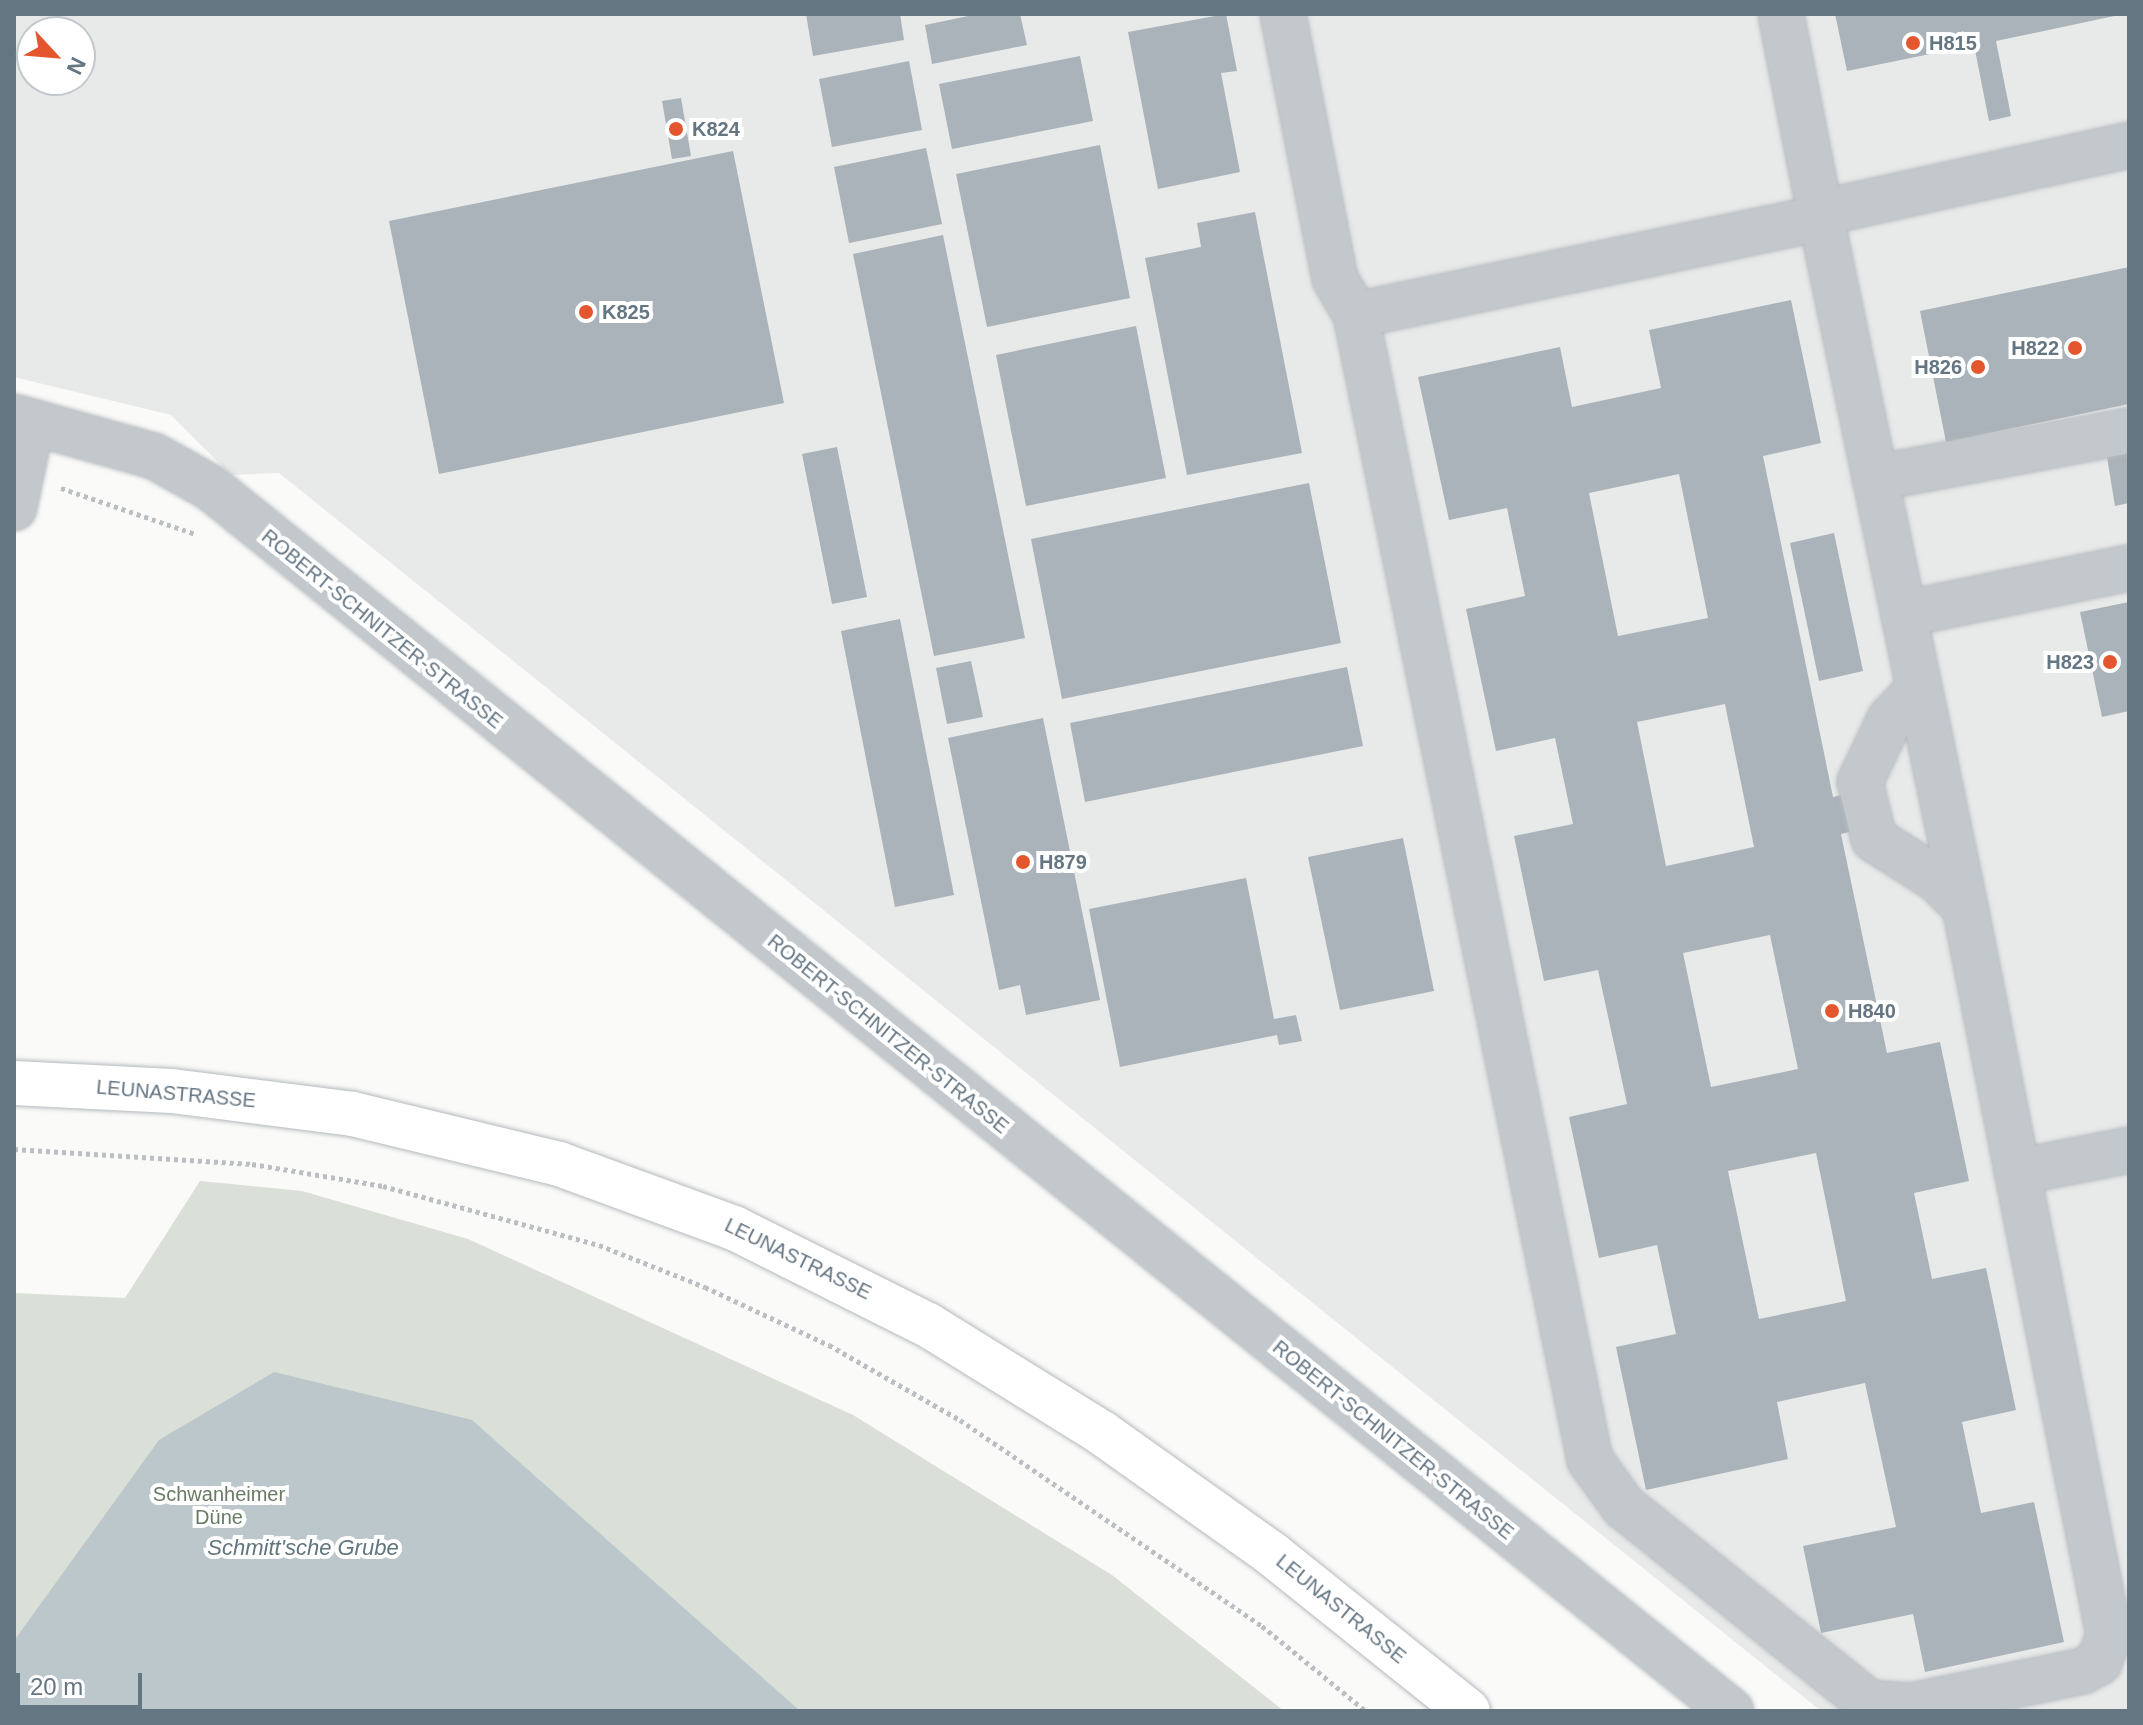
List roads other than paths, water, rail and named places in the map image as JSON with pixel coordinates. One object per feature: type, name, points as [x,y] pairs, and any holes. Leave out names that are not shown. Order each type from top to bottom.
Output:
[{"type":"main road","name":"LEUNASTRASSE","points":[[14,1083],[187,1092],[353,1114],[559,1164],[734,1228],[928,1325],[1102,1433],[1272,1554],[1468,1711]]},
{"type":"street","points":[[1283,14],[1335,279],[1356,315],[1590,1460],[1624,1507],[1869,1703],[1911,1706],[2083,1671],[2099,1662],[2109,1635],[1965,907],[1781,14]]},
{"type":"street","points":[[1356,315],[1802,222],[1820,213],[2129,145]]},
{"type":"street","points":[[14,508],[23,419]]},
{"type":"street","name":"ROBERT-SCHNITZER-STRASSE","points":[[23,419],[154,456],[211,488],[1731,1711]]},
{"type":"street","points":[[1875,478],[2129,431]]},
{"type":"street","points":[[1904,614],[2129,568]]},
{"type":"street","points":[[1919,689],[1890,719],[1860,782],[1874,839],[1938,880],[1965,907]]},
{"type":"street","points":[[2017,1172],[2129,1150]]},
{"type":"water","name":"Schmitt'sche Grube","points":[[274,1372],[472,1420],[800,1711],[14,1711],[16,1638],[159,1440]]},
{"type":"place","name":"H815","points":[[1913,43]]},
{"type":"place","name":"K824","points":[[676,129]]},
{"type":"place","name":"K825","points":[[586,312]]},
{"type":"place","name":"H822","points":[[2075,348]]},
{"type":"place","name":"H826","points":[[1978,367]]},
{"type":"place","name":"H823","points":[[2110,662]]},
{"type":"place","name":"H879","points":[[1023,862]]},
{"type":"place","name":"H840","points":[[1832,1011]]},
{"type":"park label","name":"Schwanheimer Düne","points":[[219,1506]]}]
